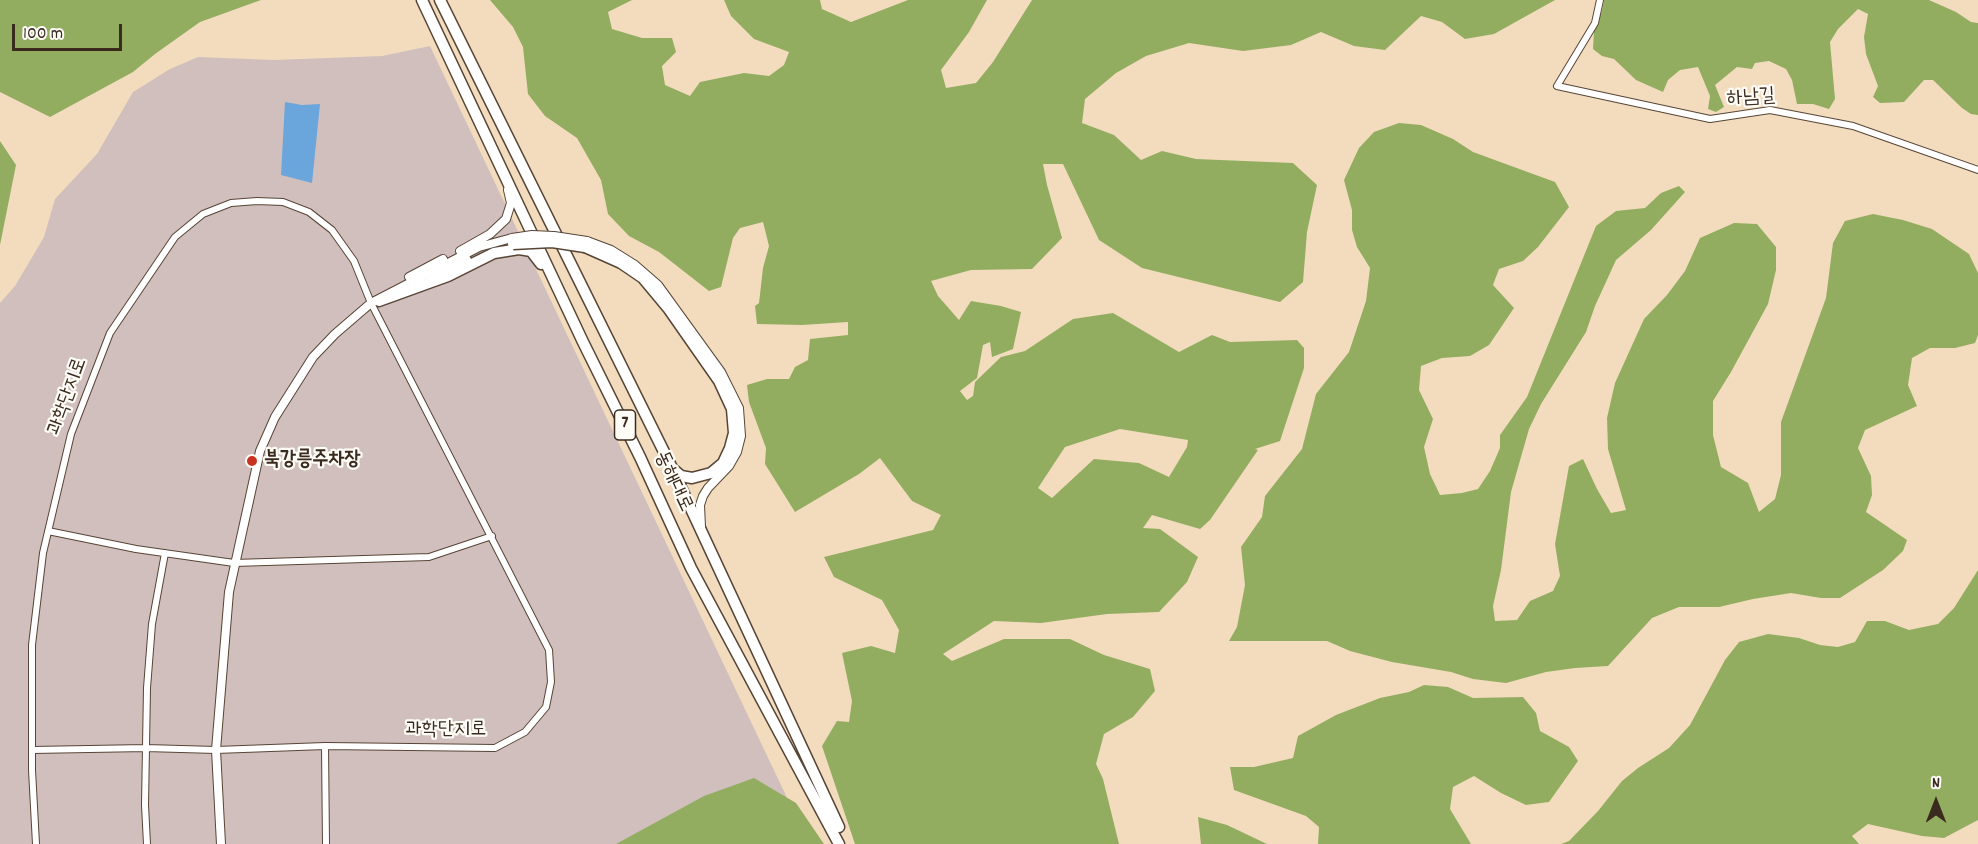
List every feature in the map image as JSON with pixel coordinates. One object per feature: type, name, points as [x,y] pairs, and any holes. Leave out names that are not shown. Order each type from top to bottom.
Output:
[{"type":"highway","name":"동해대로","points":[[422,0],[583,342],[640,456],[691,568],[839,844]]},
{"type":"highway","name":"동해대로","points":[[440,0],[672,468],[846,844]]},
{"type":"highway","points":[[375,301],[512,241],[586,244],[621,263],[643,278],[668,308],[719,381],[732,409],[734,433],[723,463],[711,473],[693,478],[681,476],[672,468]]},
{"type":"highway","points":[[375,301],[448,276],[494,253],[519,249],[531,251],[539,259],[583,342]]},
{"type":"street","name":"하남길","points":[[1600,0],[1595,23],[1557,86],[1710,119],[1770,110],[1842,124],[1978,170]]},
{"type":"street","points":[[220,844],[216,750],[229,592],[260,451],[275,417],[314,357],[335,334],[375,301],[422,268],[490,234],[506,219],[511,203],[507,185],[486,133]]},
{"type":"street","name":"과학단지로","points":[[32,750],[146,748],[216,750],[325,746],[495,748],[525,732],[546,707],[551,682],[549,650],[354,261],[332,230],[309,212],[283,202],[257,201],[231,203],[203,214],[175,237],[110,333],[71,434],[43,553],[32,645],[32,750],[36,844]]},
{"type":"street","points":[[586,244],[611,250],[635,265],[658,285],[721,372],[739,408],[741,436],[737,453],[703,496],[700,505],[701,531]]},
{"type":"street","points":[[48,531],[165,553],[234,563],[429,557],[492,536]]},
{"type":"street","points":[[147,844],[147,688],[152,624],[165,553]]},
{"type":"street","points":[[325,746],[326,844]]},
{"type":"shaded area","points":[[430,46],[809,844],[0,844],[0,303],[15,286],[44,237],[55,199],[97,154],[133,92],[170,69],[198,57],[274,60],[382,56]]},
{"type":"green space","points":[[0,0],[261,0],[200,22],[133,72],[50,117],[0,92]]},
{"type":"green space","points":[[490,0],[632,0],[608,12],[612,29],[642,38],[672,38],[676,52],[662,66],[665,85],[690,96],[700,82],[744,73],[769,76],[784,65],[789,52],[754,39],[731,16],[724,0],[820,0],[822,9],[851,22],[908,0],[987,0],[969,32],[941,70],[946,88],[976,83],[993,62],[1032,0],[1555,0],[1494,34],[1465,39],[1442,22],[1421,16],[1385,50],[1354,46],[1321,32],[1291,45],[1243,51],[1189,43],[1146,56],[1116,73],[1085,99],[1082,123],[1114,135],[1141,160],[1162,151],[1196,159],[1293,163],[1317,185],[1307,232],[1303,282],[1280,302],[1142,268],[1099,240],[1063,164],[1043,164],[1062,238],[1032,269],[971,270],[931,281],[938,296],[959,320],[971,301],[1021,312],[1013,349],[992,357],[990,342],[983,345],[977,378],[960,391],[967,400],[973,396],[975,382],[1001,357],[1025,351],[1073,319],[1113,313],[1179,352],[1212,335],[1230,342],[1297,340],[1304,348],[1304,368],[1280,441],[1255,449],[1258,450],[1210,520],[1200,529],[1152,515],[1143,528],[1160,529],[1198,557],[1187,582],[1159,612],[1107,614],[1041,623],[994,621],[943,654],[952,661],[1004,639],[1070,639],[1104,655],[1150,669],[1155,691],[1133,717],[1104,734],[1096,764],[1103,779],[1119,844],[855,844],[822,746],[837,721],[849,722],[852,701],[842,653],[871,646],[895,653],[899,630],[882,600],[834,577],[824,557],[933,530],[941,515],[912,501],[880,458],[859,474],[795,512],[765,464],[766,448],[749,402],[747,385],[767,379],[789,379],[795,367],[808,360],[810,339],[848,335],[848,322],[802,325],[757,324],[755,306],[759,303],[763,268],[769,246],[763,222],[740,228],[733,238],[721,287],[709,291],[659,252],[629,236],[608,214],[601,180],[577,138],[545,116],[528,94],[523,47],[513,27]],"holes":[[[1120,429],[1188,440],[1187,447],[1169,477],[1139,463],[1094,459],[1052,498],[1038,488],[1065,447]]]},
{"type":"green space","points":[[1604,0],[1929,0],[1956,12],[1971,22],[1978,23],[1978,115],[1971,114],[1962,108],[1933,80],[1924,80],[1904,102],[1880,103],[1873,97],[1878,86],[1866,54],[1864,37],[1868,14],[1858,9],[1838,29],[1830,42],[1835,99],[1829,109],[1813,104],[1797,104],[1792,80],[1786,69],[1769,61],[1755,63],[1752,69],[1737,67],[1715,85],[1724,107],[1716,112],[1708,109],[1710,96],[1698,67],[1680,70],[1668,80],[1663,92],[1636,80],[1614,59],[1602,56],[1593,49],[1594,31]]},
{"type":"green space","points":[[1399,123],[1421,125],[1453,139],[1473,152],[1555,182],[1569,207],[1538,247],[1523,261],[1499,269],[1493,285],[1514,308],[1489,345],[1470,356],[1442,358],[1421,366],[1419,390],[1433,419],[1424,447],[1430,474],[1440,495],[1478,489],[1490,471],[1500,448],[1500,435],[1527,397],[1596,226],[1616,211],[1645,208],[1661,193],[1679,186],[1685,192],[1651,230],[1616,260],[1586,332],[1541,404],[1529,429],[1511,492],[1501,570],[1493,606],[1495,621],[1517,620],[1530,601],[1553,591],[1560,576],[1555,544],[1569,466],[1583,459],[1611,513],[1626,510],[1608,449],[1607,418],[1615,383],[1644,319],[1667,295],[1685,271],[1700,238],[1734,223],[1757,224],[1776,247],[1776,270],[1768,304],[1713,401],[1713,435],[1721,467],[1748,483],[1759,512],[1775,499],[1781,475],[1781,422],[1826,298],[1833,243],[1845,221],[1873,214],[1903,220],[1932,229],[1969,254],[1978,273],[1978,335],[1975,343],[1955,348],[1930,348],[1912,358],[1908,385],[1917,406],[1865,430],[1858,448],[1871,476],[1872,495],[1866,512],[1907,540],[1903,551],[1883,570],[1840,598],[1821,598],[1791,593],[1719,607],[1679,607],[1652,618],[1608,666],[1546,672],[1506,683],[1473,679],[1451,672],[1392,662],[1350,651],[1327,641],[1229,641],[1237,627],[1245,585],[1241,547],[1262,517],[1265,496],[1302,449],[1316,394],[1349,352],[1366,301],[1370,268],[1357,247],[1352,230],[1352,210],[1344,180],[1359,148],[1374,132]]},
{"type":"green space","points":[[0,141],[16,165],[0,245]]},
{"type":"green space","points":[[1978,570],[1978,820],[1944,838],[1922,836],[1868,824],[1852,836],[1859,844],[1561,844],[1569,841],[1598,811],[1622,781],[1669,748],[1690,725],[1725,660],[1739,642],[1768,634],[1838,647],[1855,642],[1867,621],[1885,621],[1909,630],[1938,624],[1954,608]]},
{"type":"green space","points":[[1424,685],[1448,687],[1473,698],[1523,697],[1536,713],[1540,731],[1569,747],[1578,761],[1549,802],[1526,805],[1474,776],[1453,787],[1450,809],[1471,844],[1318,844],[1319,827],[1306,816],[1234,790],[1230,767],[1254,767],[1293,758],[1298,736],[1336,715],[1380,698],[1409,692]]},
{"type":"green space","points":[[754,778],[796,803],[824,844],[616,844],[704,796]]},
{"type":"green space","points":[[1198,817],[1227,825],[1267,844],[1201,844]]},
{"type":"water","points":[[285,102],[302,105],[320,104],[312,183],[281,175]]},
{"type":"place","name":"북강릉주차장","points":[[252,461]]}]
